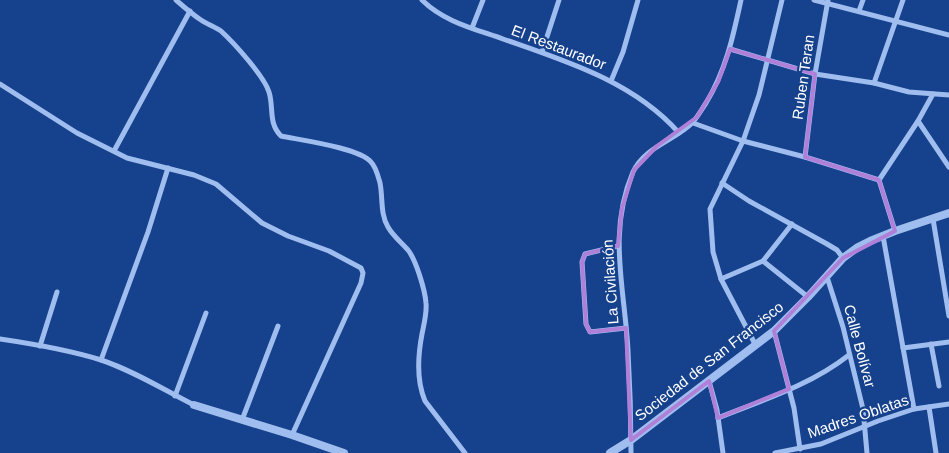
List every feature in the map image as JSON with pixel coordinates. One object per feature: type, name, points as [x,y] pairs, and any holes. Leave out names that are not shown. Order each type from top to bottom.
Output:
[{"type":"street","points":[[176,0],[220,31],[257,73],[269,92],[273,123],[276,131],[281,136],[346,150],[360,154],[371,161],[378,175],[382,194],[382,209],[387,226],[409,251],[424,291],[426,305],[420,344],[419,374],[421,392],[425,401],[465,453]]},
{"type":"street","name":"El Restaurador","points":[[422,0],[430,8],[446,18],[542,52],[612,81],[661,113],[679,133]]},
{"type":"street","points":[[472,28],[483,0]]},
{"type":"street","points":[[542,52],[558,0]]},
{"type":"street","points":[[612,81],[623,52],[638,0]]},
{"type":"street","name":"La Civilación","points":[[631,453],[628,350],[618,246],[622,208],[634,170],[641,160],[657,146],[692,123],[718,82],[730,50],[741,0]]},
{"type":"street","points":[[755,344],[721,280],[713,252],[710,209],[742,141],[759,96],[782,0]]},
{"type":"street","points":[[814,0],[949,35]]},
{"type":"street","points":[[859,11],[863,0]]},
{"type":"street","points":[[874,82],[903,0]]},
{"type":"street","name":"Ruben Teran","points":[[805,157],[815,74],[827,2]]},
{"type":"street","points":[[114,151],[190,11]]},
{"type":"street","points":[[730,50],[815,74],[874,82],[896,89],[933,94],[949,94]]},
{"type":"street","points":[[0,84],[77,132],[127,158],[194,175],[216,184],[262,223],[288,236],[330,251],[360,268],[363,273],[361,282],[292,435]]},
{"type":"street","points":[[879,180],[918,121],[933,94]]},
{"type":"street","points":[[918,121],[949,167]]},
{"type":"street","points":[[692,123],[742,141],[805,157],[879,180]]},
{"type":"street","points":[[101,360],[148,232],[168,168]]},
{"type":"street","points":[[879,180],[895,231]]},
{"type":"street","points":[[722,183],[837,250],[843,258]]},
{"type":"street","name":"Sociedad de San Francisco","points":[[610,453],[631,440],[774,330],[808,297],[843,258],[865,244],[895,231],[949,214]]},
{"type":"street","points":[[933,219],[949,316]]},
{"type":"street","points":[[721,280],[763,261],[792,224]]},
{"type":"street","points":[[883,236],[914,409]]},
{"type":"street","points":[[618,246],[585,254],[582,262],[586,324],[590,332],[626,328]]},
{"type":"street","points":[[763,261],[808,297]]},
{"type":"street","name":"Calle Bolívar","points":[[827,277],[843,327],[863,409],[867,453]]},
{"type":"street","points":[[40,346],[57,292]]},
{"type":"street","points":[[175,396],[206,313]]},
{"type":"street","points":[[242,420],[278,326]]},
{"type":"street","points":[[774,330],[794,408],[800,449]]},
{"type":"street","points":[[0,339],[101,360],[194,405],[344,453]]},
{"type":"street","points":[[903,348],[949,342]]},
{"type":"street","points":[[931,344],[939,386]]},
{"type":"street","points":[[718,418],[811,380],[849,355]]},
{"type":"street","points":[[709,381],[718,418],[723,453]]},
{"type":"street","name":"Madres Oblatas","points":[[775,453],[821,444],[914,409],[949,404]]},
{"type":"street","points":[[929,407],[936,453]]},
{"type":"highlighted area","points":[[730,49],[815,74],[805,157],[879,180],[895,231],[843,258],[774,331],[789,389],[718,418],[709,381],[631,440],[626,328],[590,332],[586,324],[582,262],[585,254],[618,246],[622,208],[634,170],[657,146],[697,117],[718,82]]}]
